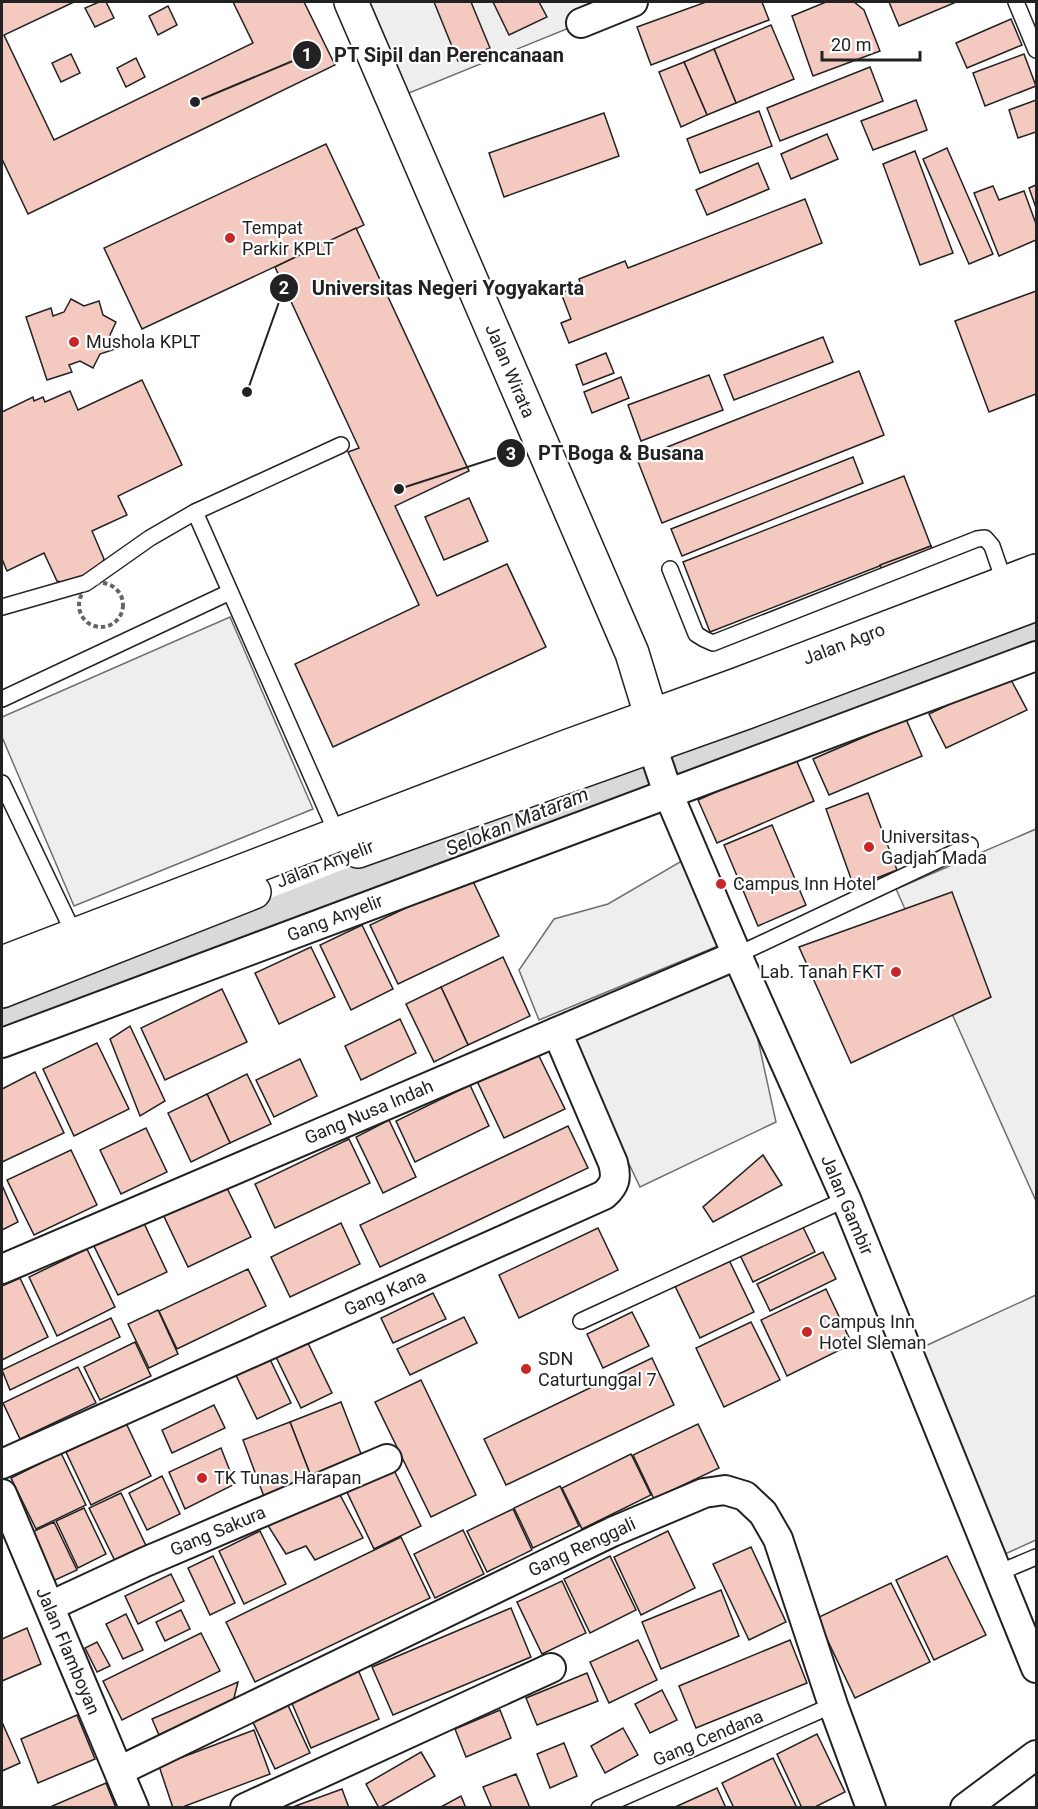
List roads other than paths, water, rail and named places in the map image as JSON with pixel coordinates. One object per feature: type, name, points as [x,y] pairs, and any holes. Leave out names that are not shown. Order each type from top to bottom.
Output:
[{"type":"main road","name":"Jalan Wirata","points":[[351,2],[627,642],[653,739]]},
{"type":"main road","name":"Jalan Agro","points":[[653,739],[1036,571]]},
{"type":"main road","name":"Jalan Agro","points":[[653,739],[747,712],[1036,604]]},
{"type":"main road","name":"Jalan Anyelir","points":[[2,991],[78,948],[342,845],[653,739]]},
{"type":"main road","name":"Jalan Anyelir","points":[[2,963],[78,948]]},
{"type":"street","points":[[581,23],[633,2]]},
{"type":"street","name":"Gang Anyelir","points":[[2,1043],[667,790],[1036,656]]},
{"type":"street","name":"Jalan Gambir","points":[[653,739],[667,790],[736,955],[846,1199],[1036,1668]]},
{"type":"street","name":"Gang Nusa Indah","points":[[2,1269],[736,955]]},
{"type":"street","name":"Gang Kana","points":[[2,1464],[604,1196],[613,1187],[616,1175],[613,1163],[557,1032]]},
{"type":"street","name":"Gang Sakura","points":[[50,1606],[156,1557],[387,1459]]},
{"type":"street","name":"Gang Renggali","points":[[119,1771],[612,1532],[705,1493],[725,1490],[745,1496],[763,1513],[778,1539],[833,1705],[871,1808]]},
{"type":"street","name":"Jalan Flamboyan","points":[[2,1494],[134,1808]]},
{"type":"street","points":[[245,1808],[551,1668]]},
{"type":"street","points":[[965,1808],[1036,1755]]},
{"type":"lane","points":[[1016,2],[1036,50]]},
{"type":"lane","points":[[2,608],[86,583],[150,538],[195,512],[341,445]]},
{"type":"lane","points":[[195,512],[342,845]]},
{"type":"lane","points":[[670,569],[696,634],[713,643],[977,539],[985,538],[992,546],[1005,584]]},
{"type":"lane","points":[[2,699],[230,592]]},
{"type":"lane","points":[[2,783],[78,948]]},
{"type":"lane","points":[[736,955],[970,845]]},
{"type":"lane","points":[[581,1322],[846,1199]]},
{"type":"lane","points":[[998,1573],[1036,1557]]},
{"type":"lane","name":"Gang Cendana","points":[[599,1808],[833,1705]]},
{"type":"waterway","name":"Selokan Mataram","points":[[2,1025],[146,965],[689,752],[1036,626]]},
{"type":"place","name":"PT Sipil dan Perencanaan","points":[[195,102]]},
{"type":"place","name":"Tempat Parkir KPLT","points":[[230,238]]},
{"type":"place","name":"Mushola KPLT","points":[[74,342]]},
{"type":"place","name":"Universitas Negeri Yogyakarta","points":[[247,392]]},
{"type":"place","name":"PT Boga & Busana","points":[[399,489]]},
{"type":"place","name":"Universitas Gadjah Mada","points":[[869,847]]},
{"type":"place","name":"Campus Inn Hotel","points":[[721,884]]},
{"type":"place","name":"Lab. Tanah FKT","points":[[896,972]]},
{"type":"place","name":"Campus Inn Hotel Sleman","points":[[807,1332]]},
{"type":"place","name":"SDN Caturtunggal 7","points":[[526,1369]]},
{"type":"place","name":"TK Tunas Harapan","points":[[202,1478]]}]
